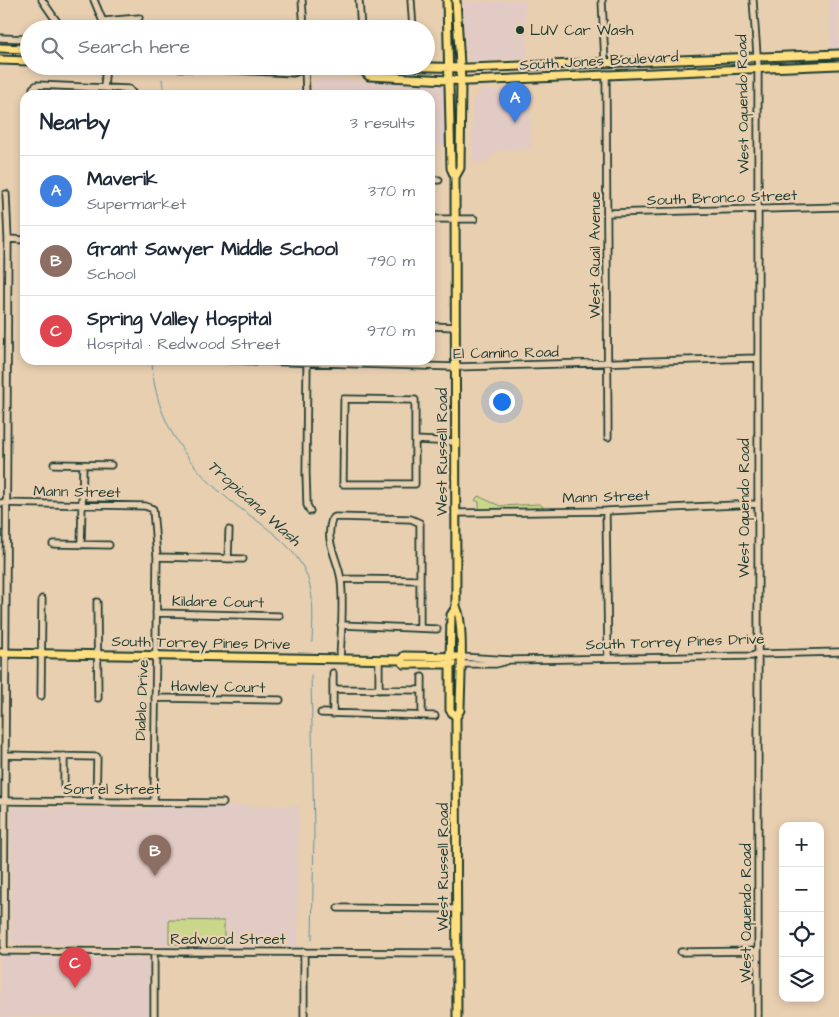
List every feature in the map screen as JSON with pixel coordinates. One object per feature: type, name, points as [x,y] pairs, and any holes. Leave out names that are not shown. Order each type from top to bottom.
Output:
[{"type":"main road","name":"West Russell Road","points":[[447,0],[451,168],[455,178],[456,607],[460,614],[461,661],[460,710],[456,717],[456,1017]]},
{"type":"main road","name":"West Russell Road","points":[[455,178],[460,168],[461,81],[456,0]]},
{"type":"main road","points":[[0,48],[20,49]]},
{"type":"main road","name":"South Jones Boulevard","points":[[435,68],[839,54]]},
{"type":"main road","points":[[0,60],[20,61]]},
{"type":"main road","name":"South Jones Boulevard","points":[[369,75],[461,81],[839,65]]},
{"type":"main road","name":"West Russell Road","points":[[456,607],[451,615],[450,661],[450,710],[456,717]]},
{"type":"main road","name":"South Torrey Pines Drive","points":[[3,653],[379,660],[400,660],[404,656],[461,661]]},
{"type":"street","points":[[42,0],[56,20]]},
{"type":"street","points":[[94,0],[104,20]]},
{"type":"street","points":[[302,0],[303,20]]},
{"type":"street","points":[[359,0],[360,20]]},
{"type":"street","points":[[412,0],[413,20]]},
{"type":"street","points":[[602,0],[605,63]]},
{"type":"street","name":"West Oquendo Road","points":[[753,0],[758,68],[756,210],[758,1017]]},
{"type":"street","points":[[116,20],[139,18]]},
{"type":"street","points":[[0,38],[20,39]]},
{"type":"street","name":"West Quail Avenue","points":[[606,74],[608,436]]},
{"type":"street","points":[[104,88],[105,75]]},
{"type":"street","points":[[305,75],[306,90]]},
{"type":"street","points":[[33,90],[37,85],[129,90]]},
{"type":"street","points":[[2,951],[2,801],[5,755],[3,503],[8,392],[8,239],[6,194]]},
{"type":"street","name":"South Bronco Street","points":[[607,213],[839,207]]},
{"type":"street","points":[[435,219],[474,219]]},
{"type":"street","points":[[8,239],[20,240]]},
{"type":"street","points":[[435,326],[456,327]]},
{"type":"street","points":[[0,352],[8,353]]},
{"type":"street","name":"El Camino Road","points":[[382,365],[456,367],[757,358]]},
{"type":"street","points":[[307,365],[306,474],[307,504],[310,511]]},
{"type":"street","points":[[0,392],[8,392]]},
{"type":"street","points":[[344,399],[415,400],[415,440],[415,484],[343,484],[344,399]]},
{"type":"street","points":[[415,440],[456,442]]},
{"type":"street","points":[[54,464],[112,465]]},
{"type":"street","points":[[81,544],[83,465]]},
{"type":"street","name":"Mann Street","points":[[3,503],[145,506],[153,509]]},
{"type":"street","name":"Mann Street","points":[[456,512],[606,511],[757,504]]},
{"type":"street","name":"Diablo Drive","points":[[153,509],[157,557],[154,802]]},
{"type":"street","points":[[606,511],[608,658]]},
{"type":"street","points":[[340,659],[341,579],[331,549],[329,526],[335,517],[418,520],[420,523],[420,626]]},
{"type":"street","points":[[228,530],[228,559]]},
{"type":"street","points":[[52,544],[109,545]]},
{"type":"street","points":[[157,557],[243,559]]},
{"type":"street","points":[[341,579],[420,580]]},
{"type":"street","points":[[41,696],[42,599]]},
{"type":"street","points":[[97,602],[98,698]]},
{"type":"street","name":"Kildare Court","points":[[156,614],[279,616]]},
{"type":"street","points":[[341,624],[437,628]]},
{"type":"street","name":"South Torrey Pines Drive","points":[[461,661],[496,664],[511,660],[752,656],[757,654],[839,652]]},
{"type":"street","points":[[379,660],[379,690]]},
{"type":"street","points":[[333,714],[334,673]]},
{"type":"street","points":[[422,677],[422,715]]},
{"type":"street","points":[[333,689],[422,690]]},
{"type":"street","name":"Hawley Court","points":[[155,698],[280,700]]},
{"type":"street","points":[[321,713],[435,716]]},
{"type":"street","points":[[5,755],[97,757],[96,802]]},
{"type":"street","points":[[64,756],[64,786]]},
{"type":"street","name":"Sorrel Street","points":[[2,801],[223,802]]},
{"type":"street","points":[[338,908],[456,909]]},
{"type":"street","name":"Redwood Street","points":[[2,951],[456,953]]},
{"type":"street","points":[[154,952],[154,1017]]},
{"type":"street","points":[[304,952],[304,1017]]},
{"type":"street","points":[[681,952],[758,952]]},
{"type":"shaded area","points":[[525,0],[528,58],[472,62],[466,55],[463,2]]},
{"type":"shaded area","points":[[829,0],[839,0],[839,52],[831,52]]},
{"type":"shaded area","points":[[317,79],[439,85],[446,90],[445,146],[435,145],[435,90],[312,90],[312,83]]},
{"type":"shaded area","points":[[482,90],[530,90],[531,149],[498,150],[486,162],[472,162],[472,101]]},
{"type":"shaded area","points":[[161,805],[299,806],[298,947],[16,944],[11,942],[11,810],[13,807],[148,809]]},
{"type":"shaded area","points":[[0,956],[149,958],[149,1017],[0,1017]]},
{"type":"green space","points":[[478,496],[500,506],[540,504],[544,508],[479,510],[479,502],[475,500]]},
{"type":"green space","points":[[169,920],[224,921],[224,945],[169,944]]},
{"type":"waterway","name":"Tropicana Wash","points":[[162,79],[163,90]]},
{"type":"waterway","name":"Tropicana Wash","points":[[152,365],[159,403],[167,423],[190,460],[220,492],[282,541],[297,557],[303,567],[310,585],[313,613],[312,642]]},
{"type":"waterway","name":"Tropicana Wash","points":[[311,675],[314,832],[312,940]]},
{"type":"place","name":"LUV Car Wash","points":[[520,30]]},
{"type":"place","name":"Maverik","points":[[515,123]]},
{"type":"place","name":"Grant Sawyer Middle School","points":[[155,876]]},
{"type":"place","name":"Spring Valley Hospital","points":[[75,988]]}]
